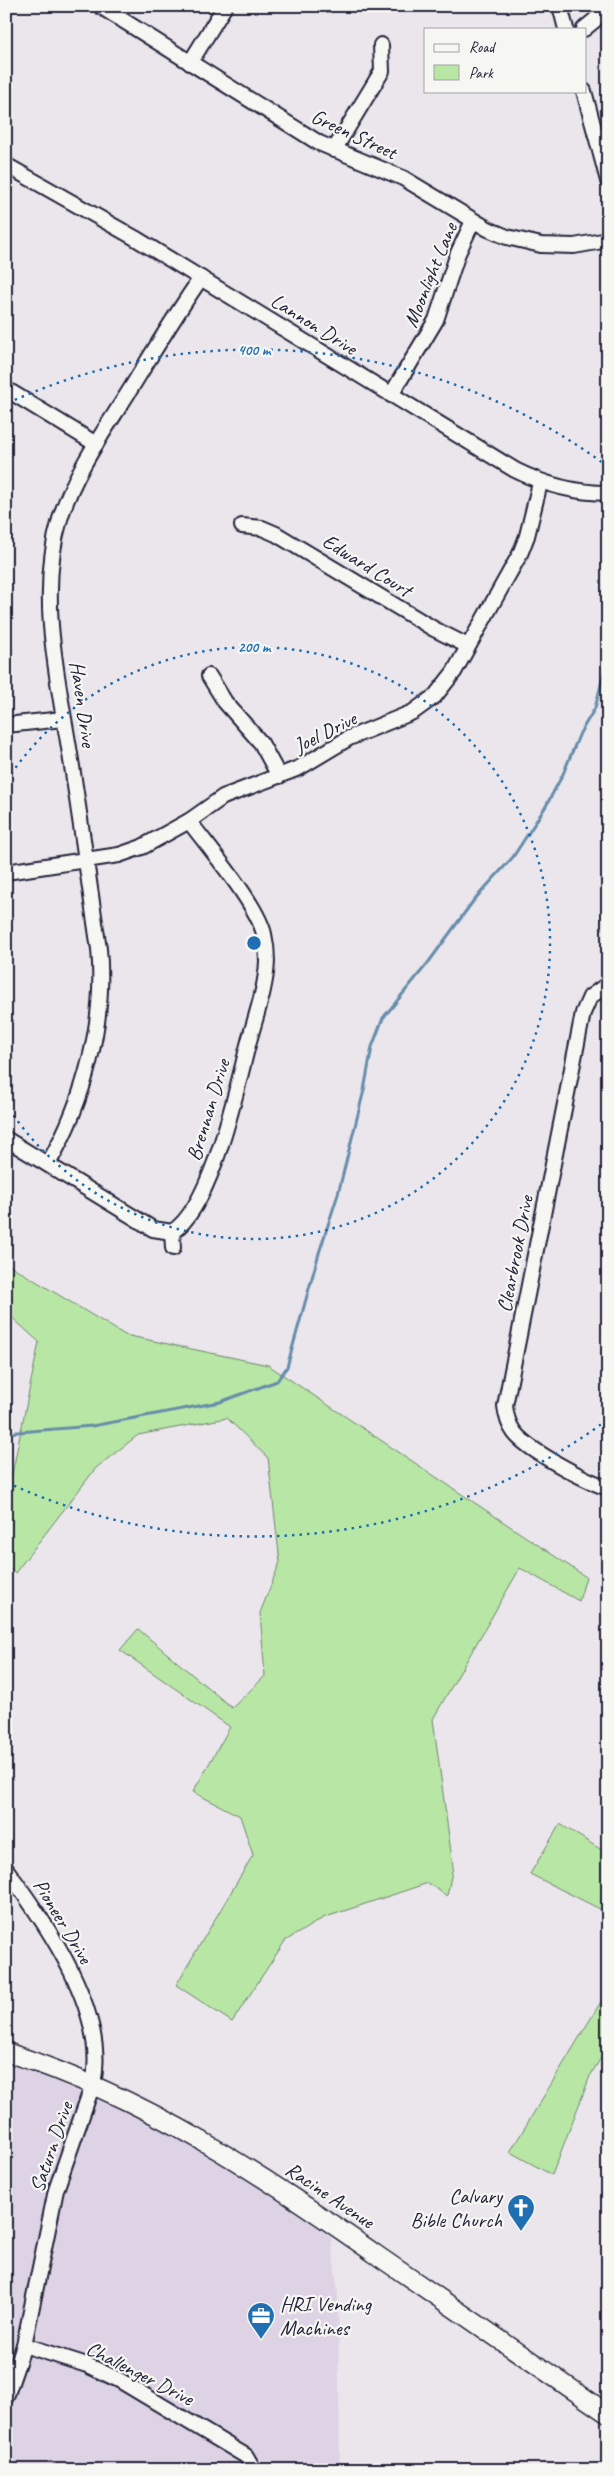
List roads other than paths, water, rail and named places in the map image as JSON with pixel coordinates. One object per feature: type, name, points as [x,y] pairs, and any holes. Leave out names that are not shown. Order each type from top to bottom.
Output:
[{"type":"main road","name":"Racine Avenue","points":[[6,2052],[93,2084],[159,2115],[250,2168],[608,2414]]},
{"type":"street","name":"Green Street","points":[[100,6],[277,118],[334,150],[403,178],[473,221],[507,237],[541,245],[574,246],[608,240]]},
{"type":"street","points":[[190,63],[225,6]]},
{"type":"street","points":[[560,6],[566,28]]},
{"type":"street","points":[[585,28],[595,20],[604,6]]},
{"type":"street","points":[[334,150],[382,71],[381,45]]},
{"type":"street","points":[[584,92],[608,181]]},
{"type":"street","name":"Lannon Drive","points":[[6,165],[201,278],[482,451],[540,483],[584,493],[608,493]]},
{"type":"street","name":"Moonlight Lane","points":[[391,395],[436,320],[458,253],[473,221]]},
{"type":"street","name":"Haven Drive","points":[[48,1164],[63,1138],[74,1113],[94,1038],[98,1012],[100,962],[86,860],[63,719],[50,612],[53,553],[65,505],[77,477],[201,278]]},
{"type":"street","points":[[6,389],[96,444]]},
{"type":"street","name":"Joel Drive","points":[[6,872],[119,855],[142,847],[189,821],[223,797],[299,768],[349,738],[401,718],[426,704],[445,685],[520,554],[530,528],[540,483]]},
{"type":"street","name":"Edward Court","points":[[242,526],[262,528],[276,534],[434,630],[468,646]]},
{"type":"street","points":[[209,676],[225,702],[261,743],[279,776]]},
{"type":"street","points":[[6,725],[63,719]]},
{"type":"street","name":"Brennan Drive","points":[[172,1232],[186,1219],[208,1180],[219,1153],[259,1002],[267,961],[264,932],[258,917],[189,821]]},
{"type":"street","name":"Clearbrook Drive","points":[[608,984],[590,997],[583,1013],[506,1406],[510,1426],[522,1440],[580,1477],[608,1488]]},
{"type":"street","points":[[6,1139],[153,1229],[172,1232],[173,1248]]},
{"type":"street","name":"Pioneer Drive","points":[[6,1869],[57,1942],[70,1968],[84,2005],[93,2042],[96,2068],[93,2084]]},
{"type":"street","name":"Saturn Drive","points":[[6,2398],[24,2345],[56,2190],[93,2084]]},
{"type":"street","name":"Challenger Drive","points":[[24,2345],[87,2365],[115,2378],[246,2456],[254,2470]]},
{"type":"waterway","points":[[6,1433],[92,1426],[220,1402],[277,1381],[287,1367],[319,1253],[338,1194],[364,1090],[372,1047],[383,1018],[428,963],[474,900],[513,857],[546,806],[563,774],[580,733],[595,708],[608,657]]},
{"type":"place","name":"Calvary Bible Church","points":[[521,2232]]},
{"type":"place","name":"HRI Vending Machines","points":[[261,2340]]}]
